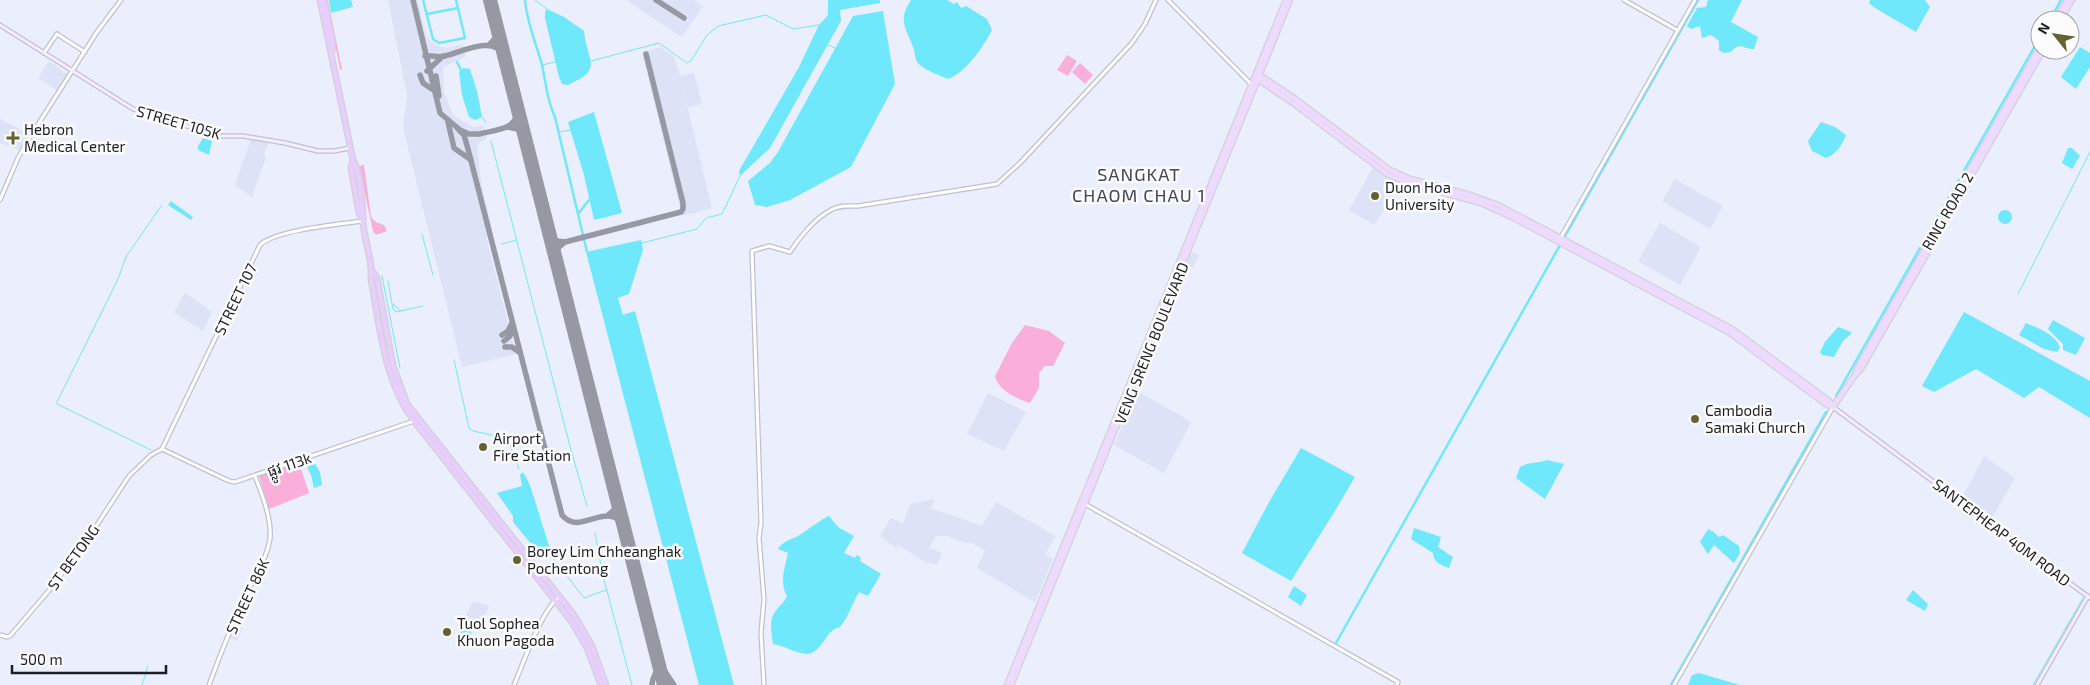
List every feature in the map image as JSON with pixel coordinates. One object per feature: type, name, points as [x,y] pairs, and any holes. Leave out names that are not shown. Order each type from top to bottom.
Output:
[{"type":"highway","points":[[320,0],[353,160],[351,168],[359,213],[363,221],[372,270],[371,279],[389,370],[400,401],[557,598],[577,620],[588,639],[606,685]]},
{"type":"highway","points":[[324,0],[333,44],[332,51]]},
{"type":"highway","points":[[557,598],[584,641],[601,685]]},
{"type":"main road","name":"VENG SRENG BOULEVARD","points":[[1056,571],[1085,504],[1286,0]]},
{"type":"main road","name":"VENG SRENG BOULEVARD","points":[[1257,76],[1290,0]]},
{"type":"main road","name":"STREET 105K","points":[[0,24],[132,109],[212,135],[243,136],[285,142],[318,151],[350,148]]},
{"type":"main road","name":"RING ROAD 2","points":[[1833,407],[1855,375],[1862,369],[2033,60]]},
{"type":"main road","name":"RING ROAD 2","points":[[1960,191],[2037,60]]},
{"type":"main road","points":[[1257,76],[1379,166],[1398,176],[1490,206],[1561,241],[1727,332],[1827,405],[1833,407]]},
{"type":"main road","name":"VENG SRENG BOULEVARD","points":[[1009,685],[1253,86]]},
{"type":"main road","name":"SANTEPHEAP 40M ROAD","points":[[1833,407],[2089,597],[2037,685]]},
{"type":"street","points":[[0,200],[18,158],[30,137],[97,32],[122,0]]},
{"type":"street","points":[[764,685],[761,633],[764,599],[759,538],[761,523],[752,251],[769,246],[790,252],[820,218],[831,210],[843,206],[858,206],[997,184],[1023,160],[1132,43],[1145,24],[1156,0]]},
{"type":"street","points":[[1168,0],[1253,86]]},
{"type":"street","points":[[1624,0],[1677,30]]},
{"type":"street","points":[[1561,241],[1695,0]]},
{"type":"street","points":[[44,53],[57,34],[85,52]]},
{"type":"street","name":"STREET 107","points":[[162,449],[260,245],[269,238],[285,234],[363,221]]},
{"type":"street","points":[[1674,685],[1833,407]]},
{"type":"street","name":"ផ្លូវ 113k","points":[[162,449],[230,482],[255,476],[416,420]]},
{"type":"street","name":"ST BETONG","points":[[0,635],[7,638],[10,636],[51,590],[75,550],[93,532],[129,476],[151,455],[162,449]]},
{"type":"street","name":"STREET 86K","points":[[209,685],[229,633],[250,586],[264,561],[270,538],[269,523],[255,476]]},
{"type":"street","points":[[1085,504],[1398,682],[1397,685]]},
{"type":"street","points":[[514,685],[541,623],[557,598]]},
{"type":"shaded area","points":[[328,0],[342,70],[340,70]]},
{"type":"shaded area","points":[[388,0],[418,0],[426,36],[435,45],[447,48],[463,44],[466,57],[443,67],[444,92],[453,115],[473,127],[484,125],[487,138],[477,145],[481,182],[493,234],[486,237],[516,354],[462,367],[403,127],[407,95]]},
{"type":"shaded area","points":[[626,0],[694,0],[703,6],[682,37]]},
{"type":"shaded area","points":[[660,47],[674,56],[680,76],[694,73],[702,104],[688,107],[682,85],[712,208],[682,216],[642,52]]},
{"type":"shaded area","points":[[1067,55],[1077,61],[1068,76],[1057,70]]},
{"type":"shaded area","points":[[49,61],[69,75],[58,91],[38,78]]},
{"type":"shaded area","points":[[1080,63],[1093,75],[1085,84],[1072,72]]},
{"type":"shaded area","name":"Hebron Medical Center","points":[[0,119],[29,134],[19,150],[0,143]]},
{"type":"shaded area","points":[[251,139],[269,142],[264,154],[266,157],[252,197],[235,185]]},
{"type":"shaded area","points":[[364,165],[371,217],[376,222],[384,225],[387,231],[376,235],[373,231],[359,166]]},
{"type":"shaded area","name":"Duon Hoa University","points":[[1373,167],[1401,183],[1374,225],[1349,210]]},
{"type":"shaded area","points":[[1675,179],[1723,206],[1710,229],[1662,201]]},
{"type":"shaded area","points":[[1660,223],[1701,247],[1680,285],[1638,261]]},
{"type":"shaded area","points":[[1188,250],[1199,255],[1193,268],[1182,263]]},
{"type":"shaded area","points":[[185,293],[212,312],[203,331],[174,312]]},
{"type":"shaded area","points":[[1025,325],[1049,331],[1065,343],[1053,366],[1045,366],[1039,373],[1039,388],[1030,403],[1014,397],[1004,390],[995,376],[1012,343]]},
{"type":"shaded area","points":[[1137,391],[1191,423],[1164,473],[1114,445]]},
{"type":"shaded area","points":[[988,393],[1026,412],[1004,451],[967,434]]},
{"type":"shaded area","points":[[1984,456],[2015,478],[1992,518],[1963,496]]},
{"type":"shaded area","points":[[299,463],[309,493],[269,509],[259,476]]},
{"type":"shaded area","points":[[935,499],[930,508],[982,526],[996,502],[1056,536],[1045,554],[1053,559],[1035,602],[977,568],[985,550],[972,543],[965,543],[947,536],[936,536],[929,548],[942,553],[937,565],[930,562],[927,563],[898,545],[896,548],[880,536],[891,518],[903,524],[910,504]]},
{"type":"shaded area","points":[[473,601],[489,606],[481,625],[465,617]]},
{"type":"shaded area","points":[[236,624],[243,627],[237,641],[230,638]]},
{"type":"water","points":[[329,0],[351,0],[353,7],[331,13]]},
{"type":"water","points":[[828,0],[880,0],[880,3],[840,10],[841,21],[770,148],[740,176],[739,171],[799,67],[819,25],[828,15]]},
{"type":"water","points":[[911,0],[947,0],[954,4],[957,2],[961,8],[966,6],[987,19],[992,30],[989,36],[974,58],[955,76],[948,79],[927,70],[917,62],[904,23],[905,13]]},
{"type":"water","points":[[1708,0],[1742,0],[1731,22],[1758,37],[1754,49],[1739,46],[1731,52],[1723,53],[1719,50],[1719,41],[1711,35],[1702,38],[1700,26],[1691,29],[1687,26],[1697,8],[1706,7]]},
{"type":"water","points":[[1870,0],[1925,0],[1930,7],[1916,32],[1875,8],[1869,3]]},
{"type":"water","points":[[547,9],[564,17],[584,31],[590,57],[590,69],[579,79],[567,85],[562,84],[559,77],[545,18]]},
{"type":"water","points":[[883,11],[895,84],[851,167],[790,200],[767,207],[755,205],[748,181],[770,163],[778,152],[853,16]]},
{"type":"water","points":[[2080,47],[2090,53],[2090,67],[2076,89],[2061,77],[2072,60],[2080,60]]},
{"type":"water","points":[[463,68],[470,69],[477,91],[482,117],[475,120],[469,117],[462,95],[459,72]]},
{"type":"water","points":[[594,112],[622,213],[594,220],[584,175],[568,122]]},
{"type":"water","points":[[1821,122],[1835,127],[1846,135],[1839,149],[1826,158],[1812,151],[1808,141]]},
{"type":"water","points":[[203,138],[212,141],[209,155],[198,150],[198,146]]},
{"type":"water","points":[[2068,148],[2072,148],[2080,156],[2072,169],[2062,163]]},
{"type":"water","points":[[171,201],[193,217],[191,220],[168,205]]},
{"type":"water","points":[[2005,210],[2010,212],[2012,217],[2010,222],[2005,224],[2000,222],[1998,217],[2000,212]]},
{"type":"water","points":[[641,240],[643,250],[629,294],[618,298],[623,315],[635,311],[734,685],[699,685],[586,252]]},
{"type":"water","points":[[1964,312],[2090,381],[2090,418],[2039,387],[2024,398],[1976,369],[1934,392],[1922,386]]},
{"type":"water","points":[[2053,320],[2085,338],[2076,355],[2063,350],[2063,344],[2048,329]]},
{"type":"water","points":[[2026,323],[2046,332],[2055,339],[2060,348],[2057,352],[2044,349],[2019,335]]},
{"type":"water","points":[[1838,327],[1851,332],[1851,334],[1843,341],[1834,357],[1822,355],[1820,352],[1825,342]]},
{"type":"water","points":[[1301,448],[1355,477],[1291,581],[1242,553]]},
{"type":"water","points":[[1547,460],[1564,464],[1545,499],[1516,478],[1520,467]]},
{"type":"water","points":[[314,462],[320,472],[322,485],[314,488],[306,465]]},
{"type":"water","points":[[523,472],[530,485],[551,552],[542,557],[513,522],[513,516],[497,493],[522,486],[520,475]]},
{"type":"water","points":[[829,516],[838,527],[854,536],[844,553],[855,558],[857,555],[861,558],[860,561],[881,574],[868,596],[859,592],[840,627],[834,629],[815,651],[807,654],[773,644],[772,619],[776,610],[787,596],[783,580],[788,553],[778,549],[784,542],[798,536]]},
{"type":"water","points":[[1414,528],[1441,537],[1438,547],[1453,557],[1449,568],[1438,563],[1433,553],[1411,539]]},
{"type":"water","points":[[1708,529],[1719,537],[1723,535],[1739,546],[1740,553],[1734,563],[1714,545],[1708,554],[1700,542]]},
{"type":"water","points":[[1294,586],[1307,595],[1301,606],[1288,597]]},
{"type":"water","points":[[1913,590],[1928,604],[1925,611],[1906,600]]},
{"type":"water","points":[[464,627],[468,627],[471,632],[470,636],[464,637],[461,634],[461,630]]},
{"type":"water","points":[[1699,673],[1740,685],[1688,685],[1692,675]]},
{"type":"waterway","points":[[423,0],[433,39],[439,43],[465,38],[456,0]]},
{"type":"waterway","points":[[525,0],[587,252]]},
{"type":"waterway","points":[[535,0],[547,9]]},
{"type":"waterway","points":[[1336,643],[1698,0]]},
{"type":"waterway","points":[[2056,10],[2061,0]]},
{"type":"waterway","points":[[427,14],[458,8]]},
{"type":"waterway","points":[[591,61],[659,43],[687,63],[691,61],[707,35],[718,26],[766,15],[793,29],[819,25]]},
{"type":"waterway","points":[[828,45],[835,48]]},
{"type":"waterway","points":[[1836,396],[2030,55]]},
{"type":"waterway","points":[[457,62],[461,70]]},
{"type":"waterway","points":[[542,65],[555,62]]},
{"type":"waterway","points":[[482,117],[486,123]]},
{"type":"waterway","points":[[558,132],[571,130]]},
{"type":"waterway","points":[[491,141],[587,506]]},
{"type":"waterway","points":[[2018,294],[2090,152]]},
{"type":"waterway","points":[[642,243],[697,229],[706,218],[722,214],[740,176]]},
{"type":"waterway","points":[[578,214],[589,200]]},
{"type":"waterway","points":[[151,450],[57,404],[57,402],[118,279],[126,257],[161,206]]},
{"type":"waterway","points":[[422,234],[433,275]]},
{"type":"waterway","points":[[502,244],[516,240]]},
{"type":"waterway","points":[[382,276],[400,368]]},
{"type":"waterway","points":[[388,281],[393,309],[396,312],[423,306]]},
{"type":"waterway","points":[[393,304],[401,311]]},
{"type":"waterway","points":[[454,360],[469,428],[473,431],[506,438],[509,443]]},
{"type":"waterway","points":[[1671,685],[1826,412]]},
{"type":"waterway","points":[[510,446],[519,469]]},
{"type":"waterway","points":[[595,533],[603,576],[632,685]]},
{"type":"waterway","points":[[549,553],[557,564]]},
{"type":"waterway","points":[[564,572],[584,598],[606,590]]},
{"type":"waterway","points":[[2033,685],[2083,598]]},
{"type":"waterway","points":[[142,685],[148,666]]},
{"type":"taxiway","points":[[413,0],[440,113],[460,130],[469,134],[480,134]]},
{"type":"taxiway","points":[[656,0],[684,18]]},
{"type":"taxiway","points":[[489,45],[497,36],[497,25]]},
{"type":"taxiway","points":[[425,56],[442,57],[485,45],[499,49],[504,55]]},
{"type":"taxiway","points":[[549,233],[557,241],[565,242],[681,212],[683,209],[646,54]]},
{"type":"taxiway","points":[[427,71],[443,56]]},
{"type":"taxiway","points":[[420,75],[423,83],[435,91]]},
{"type":"taxiway","points":[[436,76],[439,96]]},
{"type":"taxiway","points":[[479,134],[504,128],[514,122],[518,110]]},
{"type":"taxiway","points":[[448,122],[454,148],[471,160]]},
{"type":"taxiway","points":[[507,127],[518,129],[526,139]]},
{"type":"taxiway","points":[[458,129],[464,135],[468,149],[562,515],[569,521],[576,522],[608,516],[616,518],[623,524]]},
{"type":"taxiway","points":[[556,259],[558,248],[565,242]]},
{"type":"taxiway","points":[[502,335],[508,331],[512,323]]},
{"type":"taxiway","points":[[504,341],[510,336],[513,327]]},
{"type":"taxiway","points":[[505,347],[512,347],[519,352]]},
{"type":"taxiway","points":[[608,515],[614,510],[617,502]]},
{"type":"taxiway","points":[[658,661],[674,685]]},
{"type":"taxiway","points":[[652,685],[658,663]]},
{"type":"runway","points":[[490,0],[664,685]]},
{"type":"place","name":"Hebron Medical Center","points":[[13,138]]},
{"type":"place","name":"Duon Hoa University","points":[[1375,196]]},
{"type":"place","name":"Cambodia Samaki Church","points":[[1695,419]]},
{"type":"place","name":"Airport Fire Station","points":[[483,447]]},
{"type":"place","name":"Borey Lim Chheanghak Pochentong","points":[[517,560]]},
{"type":"place","name":"Tuol Sophea Khuon Pagoda","points":[[447,632]]},
{"type":"district","name":"SANGKAT CHAOM CHAU 1","points":[[1139,184]]}]
